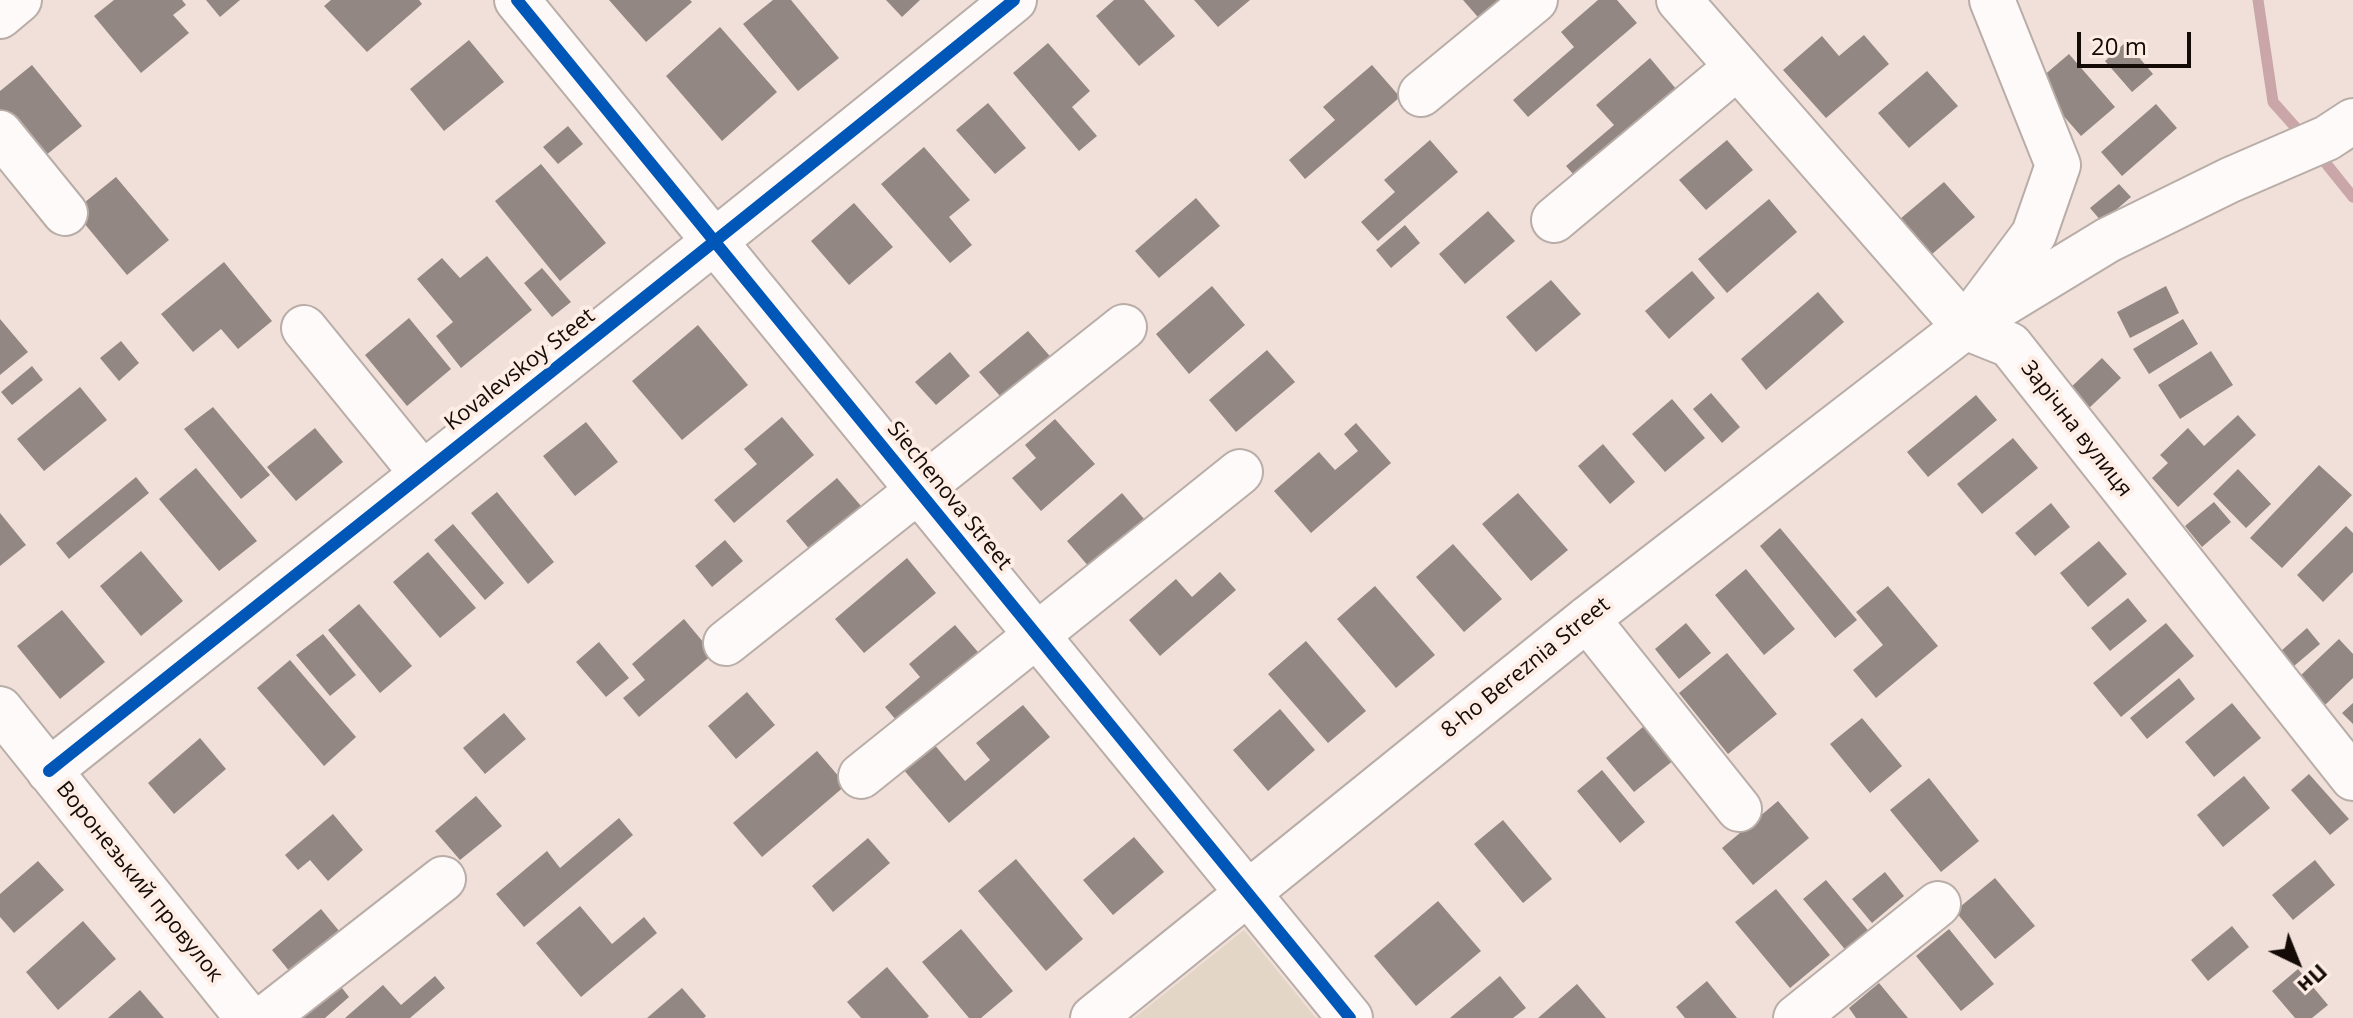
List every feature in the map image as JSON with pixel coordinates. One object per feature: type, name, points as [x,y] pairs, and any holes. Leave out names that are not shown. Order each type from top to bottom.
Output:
[{"type":"street","points":[[0,16],[19,0]]},
{"type":"street","name":"Siechenova Street","points":[[517,0],[1350,1018]]},
{"type":"street","name":"Kovalevskoy Steet","points":[[49,771],[716,243],[1014,0]]},
{"type":"street","points":[[1421,94],[1535,0]]},
{"type":"street","name":"Зарічна вулиця","points":[[1679,0],[1965,327],[2010,345],[2353,778]]},
{"type":"street","points":[[1965,327],[2034,234],[2058,165],[1992,0]]},
{"type":"street","points":[[1554,220],[1736,68]]},
{"type":"street","points":[[1965,327],[2108,240],[2340,129]]},
{"type":"street","points":[[0,133],[65,213]]},
{"type":"street","points":[[726,643],[1124,327]]},
{"type":"street","name":"8-ho Bereznia Street","points":[[1093,1018],[1587,619],[1965,327]]},
{"type":"street","points":[[304,328],[422,473]]},
{"type":"street","points":[[861,776],[1240,472]]},
{"type":"street","points":[[1587,619],[1739,809]]},
{"type":"street","name":"Воронезький провулок","points":[[0,709],[248,1018]]},
{"type":"street","points":[[265,1018],[443,879]]},
{"type":"street","points":[[1796,1018],[1938,904]]},
{"type":"shaded area","points":[[1244,930],[1316,1018],[1134,1018]]},
{"type":"building","points":[[114,0],[182,0],[186,5],[173,15],[189,33],[141,73],[94,16]]},
{"type":"building","points":[[206,0],[240,0],[220,17]]},
{"type":"building","points":[[331,0],[419,0],[422,4],[367,52],[324,6]]},
{"type":"building","points":[[609,0],[690,0],[692,2],[646,42]]},
{"type":"building","points":[[773,0],[791,0],[839,58],[798,91],[743,24]]},
{"type":"building","points":[[886,0],[920,0],[902,17]]},
{"type":"building","points":[[1114,0],[1144,0],[1175,36],[1139,66],[1096,16]]},
{"type":"building","points":[[1194,0],[1250,0],[1218,27]]},
{"type":"building","points":[[1463,0],[1512,0],[1484,24]]},
{"type":"building","points":[[1598,0],[1617,0],[1637,23],[1528,117],[1513,100],[1574,47],[1561,32]]},
{"type":"building","points":[[720,27],[777,92],[722,141],[666,76]]},
{"type":"building","points":[[1864,35],[1889,64],[1826,118],[1783,70],[1822,36],[1839,56]]},
{"type":"building","points":[[469,40],[504,82],[444,131],[410,89]]},
{"type":"building","points":[[2126,42],[2153,74],[2132,92],[2105,61]]},
{"type":"building","points":[[1048,43],[1090,91],[1072,107],[1097,136],[1079,151],[1013,73]]},
{"type":"building","points":[[2069,54],[2115,107],[2081,136],[2035,83]]},
{"type":"building","points":[[1650,58],[1682,96],[1581,183],[1566,166],[1614,125],[1596,105]]},
{"type":"building","points":[[32,65],[82,126],[35,164],[0,122],[0,91]]},
{"type":"building","points":[[1372,65],[1400,97],[1305,179],[1289,160],[1335,120],[1323,107]]},
{"type":"building","points":[[1927,71],[1958,106],[1909,148],[1878,113]]},
{"type":"building","points":[[988,103],[1026,148],[995,174],[956,130]]},
{"type":"building","points":[[2156,104],[2177,128],[2122,176],[2101,152]]},
{"type":"building","points":[[568,126],[583,144],[558,164],[543,147]]},
{"type":"building","points":[[1430,140],[1458,172],[1378,241],[1361,222],[1395,192],[1384,180]]},
{"type":"building","points":[[1727,140],[1753,170],[1706,210],[1679,180]]},
{"type":"building","points":[[924,147],[970,200],[949,217],[972,245],[950,263],[881,184]]},
{"type":"building","points":[[541,164],[606,243],[560,281],[495,201]]},
{"type":"building","points":[[116,177],[169,240],[127,275],[74,211]]},
{"type":"building","points":[[1944,182],[1975,217],[1931,255],[1900,219]]},
{"type":"building","points":[[2119,184],[2131,197],[2102,222],[2090,208]]},
{"type":"building","points":[[1196,198],[1220,226],[1159,278],[1135,251]]},
{"type":"building","points":[[1769,199],[1797,232],[1727,293],[1698,259]]},
{"type":"building","points":[[854,203],[893,247],[849,285],[811,241]]},
{"type":"building","points":[[1488,211],[1515,241],[1465,284],[1439,254]]},
{"type":"building","points":[[1405,225],[1420,243],[1391,268],[1376,250]]},
{"type":"building","points":[[487,256],[532,310],[461,368],[436,336],[453,322],[417,279],[442,258],[460,278]]},
{"type":"building","points":[[224,262],[272,321],[238,349],[221,329],[193,352],[161,314]]},
{"type":"building","points":[[542,268],[571,302],[552,317],[524,283]]},
{"type":"building","points":[[1692,271],[1715,298],[1669,339],[1645,311]]},
{"type":"building","points":[[1551,280],[1581,314],[1536,352],[1506,317]]},
{"type":"building","points":[[1212,286],[1245,325],[1189,374],[1156,334]]},
{"type":"building","points":[[2166,286],[2179,313],[2130,338],[2117,312]]},
{"type":"building","points":[[1818,292],[1844,322],[1766,390],[1741,359]]},
{"type":"building","points":[[409,318],[451,369],[407,406],[365,355]]},
{"type":"building","points":[[0,319],[28,352],[0,375]]},
{"type":"building","points":[[2183,319],[2198,344],[2149,374],[2133,349]]},
{"type":"building","points":[[698,325],[748,385],[682,440],[632,381]]},
{"type":"building","points":[[1028,331],[1055,362],[1007,404],[979,372]]},
{"type":"building","points":[[121,341],[139,363],[119,381],[100,358]]},
{"type":"building","points":[[1267,350],[1295,382],[1236,432],[1209,400]]},
{"type":"building","points":[[2211,351],[2233,385],[2180,419],[2158,385]]},
{"type":"building","points":[[950,352],[970,376],[936,405],[915,382]]},
{"type":"building","points":[[2102,358],[2121,378],[2088,409],[2069,389]]},
{"type":"building","points":[[32,366],[43,380],[12,405],[1,392]]},
{"type":"building","points":[[80,387],[107,420],[44,471],[17,439]]},
{"type":"building","points":[[1711,393],[1740,427],[1722,443],[1693,409]]},
{"type":"building","points":[[1976,395],[1997,420],[1928,477],[1907,452]]},
{"type":"building","points":[[1672,399],[1705,438],[1665,472],[1632,434]]},
{"type":"building","points":[[213,407],[270,475],[241,499],[184,429]]},
{"type":"building","points":[[2238,415],[2256,435],[2178,507],[2152,478],[2168,463],[2160,455],[2188,428],[2204,446]]},
{"type":"building","points":[[782,417],[814,455],[734,523],[714,500],[757,464],[744,449]]},
{"type":"building","points":[[1055,419],[1095,464],[1041,511],[1012,478],[1036,458],[1025,445]]},
{"type":"building","points":[[586,422],[618,462],[575,496],[543,456]]},
{"type":"building","points":[[1356,423],[1391,463],[1311,533],[1274,491],[1319,452],[1335,470],[1358,451],[1344,434]]},
{"type":"building","points":[[315,428],[343,462],[296,501],[267,467]]},
{"type":"building","points":[[2013,438],[2038,468],[1982,514],[1957,484]]},
{"type":"building","points":[[1603,444],[1635,482],[1610,504],[1578,466]]},
{"type":"building","points":[[2319,465],[2352,495],[2282,568],[2250,538]]},
{"type":"building","points":[[196,468],[257,541],[219,571],[159,499]]},
{"type":"building","points":[[2238,469],[2271,504],[2246,528],[2213,494]]},
{"type":"building","points":[[136,477],[149,493],[69,559],[56,543]]},
{"type":"building","points":[[837,478],[867,513],[816,557],[786,521]]},
{"type":"building","points":[[497,492],[554,562],[528,584],[471,513]]},
{"type":"building","points":[[1122,493],[1150,526],[1095,574],[1067,541]]},
{"type":"building","points":[[1518,493],[1568,550],[1531,581],[1482,524]]},
{"type":"building","points":[[2214,502],[2231,522],[2202,547],[2185,526]]},
{"type":"building","points":[[2051,503],[2070,527],[2035,556],[2015,533]]},
{"type":"building","points":[[0,513],[26,545],[0,566]]},
{"type":"building","points":[[453,524],[504,583],[485,600],[434,540]]},
{"type":"building","points":[[2346,526],[2353,533],[2353,572],[2323,602],[2297,575]]},
{"type":"building","points":[[1780,528],[1857,620],[1835,638],[1760,546]]},
{"type":"building","points":[[725,540],[743,561],[712,587],[695,566]]},
{"type":"building","points":[[2099,541],[2127,574],[2088,607],[2060,573]]},
{"type":"building","points":[[1453,544],[1502,599],[1464,632],[1416,577]]},
{"type":"building","points":[[141,551],[183,601],[141,636],[100,586]]},
{"type":"building","points":[[428,552],[476,608],[440,638],[393,582]]},
{"type":"building","points":[[907,558],[936,593],[864,653],[835,619]]},
{"type":"building","points":[[1746,569],[1795,629],[1764,655],[1715,595]]},
{"type":"building","points":[[1220,572],[1236,590],[1160,656],[1129,620],[1176,579],[1192,597]]},
{"type":"building","points":[[1375,586],[1435,655],[1396,688],[1337,619]]},
{"type":"building","points":[[1888,586],[1938,646],[1876,698],[1853,670],[1883,645],[1856,612]]},
{"type":"building","points":[[2128,598],[2147,621],[2110,651],[2091,628]]},
{"type":"building","points":[[359,604],[412,666],[380,693],[328,630]]},
{"type":"building","points":[[62,610],[105,662],[60,699],[17,646]]},
{"type":"building","points":[[684,619],[713,654],[639,717],[623,698],[645,680],[632,664]]},
{"type":"building","points":[[1686,623],[1711,653],[1679,679],[1655,649]]},
{"type":"building","points":[[2166,623],[2194,656],[2121,717],[2093,683]]},
{"type":"building","points":[[955,625],[983,658],[902,727],[885,707],[920,677],[909,664]]},
{"type":"building","points":[[2307,628],[2320,644],[2294,666],[2281,651]]},
{"type":"building","points":[[323,634],[356,675],[330,696],[296,655]]},
{"type":"building","points":[[2339,639],[2353,654],[2353,678],[2325,705],[2299,677]]},
{"type":"building","points":[[1306,641],[1366,711],[1328,743],[1268,674]]},
{"type":"building","points":[[599,642],[629,678],[606,697],[576,662]]},
{"type":"building","points":[[1727,653],[1777,714],[1728,754],[1679,693]]},
{"type":"building","points":[[290,660],[356,737],[324,766],[257,688]]},
{"type":"building","points":[[2179,678],[2195,699],[2147,739],[2130,718]]},
{"type":"building","points":[[747,692],[775,725],[736,759],[708,726]]},
{"type":"building","points":[[2232,703],[2261,738],[2214,777],[2185,742]]},
{"type":"building","points":[[2353,703],[2353,724],[2342,713]]},
{"type":"building","points":[[1023,705],[1050,737],[949,823],[903,769],[933,743],[965,781],[990,760],[976,743]]},
{"type":"building","points":[[1280,709],[1315,750],[1268,791],[1233,750]]},
{"type":"building","points":[[504,713],[526,739],[485,774],[463,748]]},
{"type":"building","points":[[1862,718],[1902,766],[1870,793],[1830,744]]},
{"type":"building","points":[[1650,721],[1679,756],[1634,792],[1606,758]]},
{"type":"building","points":[[200,738],[226,769],[174,814],[148,783]]},
{"type":"building","points":[[817,751],[846,785],[762,857],[733,823]]},
{"type":"building","points":[[1602,770],[1645,822],[1620,843],[1577,791]]},
{"type":"building","points":[[2309,774],[2349,819],[2330,835],[2291,790]]},
{"type":"building","points":[[2244,776],[2270,808],[2223,847],[2197,815]]},
{"type":"building","points":[[1929,778],[1979,841],[1941,872],[1890,810]]},
{"type":"building","points":[[476,796],[502,826],[460,860],[435,831]]},
{"type":"building","points":[[1778,801],[1809,838],[1753,885],[1722,848]]},
{"type":"building","points":[[333,814],[363,850],[328,881],[310,860],[298,870],[285,855]]},
{"type":"building","points":[[619,818],[633,835],[524,927],[496,894],[547,851],[560,868]]},
{"type":"building","points":[[1503,820],[1552,879],[1523,903],[1474,844]]},
{"type":"building","points":[[1134,837],[1164,872],[1113,915],[1083,880]]},
{"type":"building","points":[[868,838],[890,863],[833,912],[812,886]]},
{"type":"building","points":[[1016,859],[1083,939],[1046,971],[978,891]]},
{"type":"building","points":[[2315,860],[2335,885],[2293,920],[2272,895]]},
{"type":"building","points":[[38,861],[64,890],[14,933],[0,917],[0,894]]},
{"type":"building","points":[[1885,872],[1904,896],[1872,923],[1852,899]]},
{"type":"building","points":[[1995,878],[2035,926],[1995,959],[1955,911]]},
{"type":"building","points":[[1826,880],[1871,934],[1848,953],[1803,899]]},
{"type":"building","points":[[1776,889],[1830,955],[1790,988],[1735,922]]},
{"type":"building","points":[[1438,901],[1481,951],[1416,1006],[1374,956]]},
{"type":"building","points":[[580,906],[612,944],[644,917],[657,933],[581,997],[536,943]]},
{"type":"building","points":[[321,909],[344,937],[295,978],[272,950]]},
{"type":"building","points":[[83,921],[116,959],[58,1010],[26,972]]},
{"type":"building","points":[[2232,926],[2249,947],[2208,981],[2191,960]]},
{"type":"building","points":[[961,929],[1013,991],[981,1018],[969,1018],[922,962]]},
{"type":"building","points":[[1949,929],[1994,984],[1961,1011],[1916,956]]},
{"type":"building","points":[[887,967],[929,1016],[927,1018],[861,1018],[847,1002]]},
{"type":"building","points":[[2298,969],[2328,1005],[2312,1018],[2295,1018],[2272,991]]},
{"type":"building","points":[[435,976],[445,988],[410,1018],[345,1018],[383,985],[401,1005]]},
{"type":"building","points":[[1500,976],[1526,1008],[1513,1018],[1450,1018]]},
{"type":"building","points":[[335,979],[349,997],[325,1018],[302,1018],[297,1011]]},
{"type":"building","points":[[1707,981],[1737,1018],[1685,1018],[1676,1007]]},
{"type":"building","points":[[1879,983],[1908,1018],[1856,1018],[1849,1008]]},
{"type":"building","points":[[1577,984],[1606,1018],[1538,1018]]},
{"type":"building","points":[[682,988],[706,1016],[704,1018],[647,1018]]},
{"type":"building","points":[[140,990],[164,1018],[108,1018]]},
{"type":"waterway","points":[[2258,0],[2273,102],[2305,138]]},
{"type":"waterway","points":[[2316,151],[2353,197]]},
{"type":"cycle path","points":[[517,0],[1350,1018]]},
{"type":"cycle path","points":[[49,771],[1014,0]]}]
